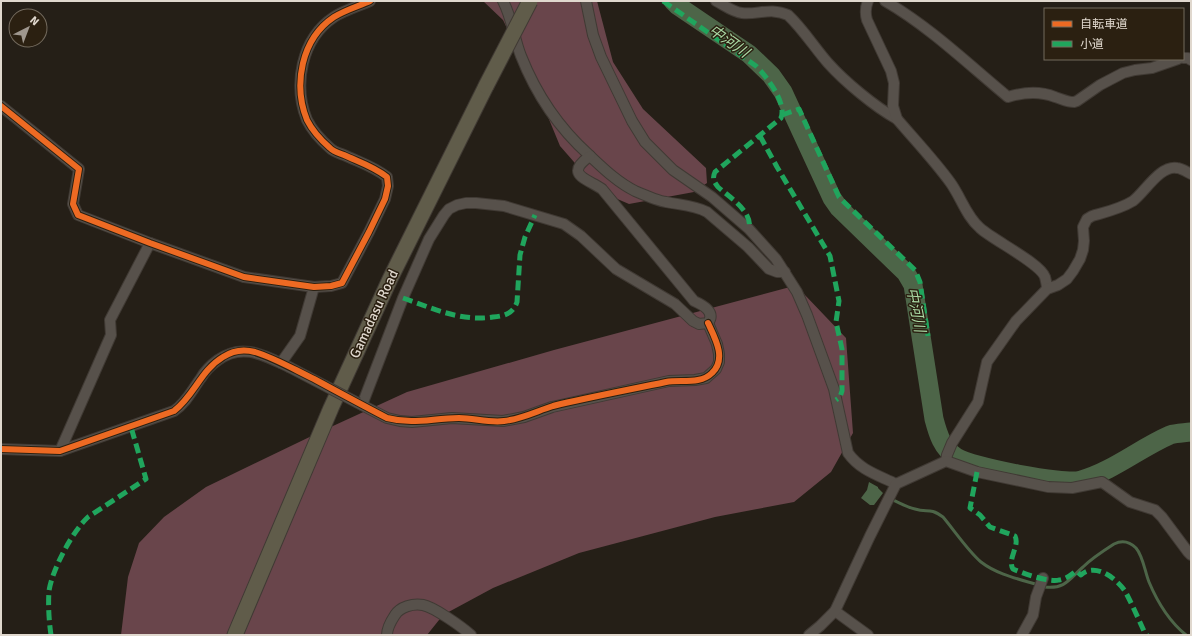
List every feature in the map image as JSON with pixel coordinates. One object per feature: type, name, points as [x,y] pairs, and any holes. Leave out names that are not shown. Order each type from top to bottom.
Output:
[{"type":"highway","name":"Gamadasu Road","points":[[235,635],[331,408],[390,279],[530,1]]},
{"type":"street","points":[[1,106],[79,169],[73,204],[78,215],[244,277],[314,287],[331,286],[342,283],[385,200],[388,186],[387,177],[376,168],[331,150],[308,122],[302,105],[301,84],[304,58],[310,43],[320,30],[334,17],[370,1]]},
{"type":"street","points":[[503,1],[509,16],[519,52],[533,84],[561,125],[610,176],[634,191],[664,202],[700,208],[707,212],[742,242],[769,269],[777,272],[784,272]]},
{"type":"street","points":[[586,1],[593,35],[601,57],[632,121],[645,142],[673,170],[694,183],[731,212],[750,229],[766,247],[797,292],[807,315],[834,389],[848,453],[862,468],[896,484]]},
{"type":"street","points":[[716,1],[736,12],[782,12],[788,15],[844,80],[887,114],[897,119],[950,181],[970,218],[988,234],[1035,266],[1045,277],[1047,289]]},
{"type":"street","points":[[868,1],[865,14],[891,71],[894,83],[893,106],[897,119]]},
{"type":"street","points":[[885,1],[900,10],[928,31],[1008,97],[1020,94],[1035,93],[1077,102],[1100,85],[1124,73],[1152,68],[1175,60]]},
{"type":"street","points":[[1,449],[47,452],[60,451],[174,411],[188,398],[202,376],[212,365],[224,356],[237,351],[255,352],[285,365],[387,418],[412,422],[452,418],[503,421],[524,417],[552,407],[669,381],[706,378],[716,369],[719,362],[717,344],[708,323],[711,315],[709,311],[705,306],[694,301],[602,189],[585,180],[580,175],[578,170],[580,165],[590,156]]},
{"type":"street","points":[[809,635],[835,611],[896,484],[946,458],[952,443],[978,402],[987,362],[1016,321],[1047,289],[1058,285],[1067,279],[1080,259],[1084,241],[1083,227],[1088,219],[1092,216],[1123,206],[1134,200],[1162,172],[1169,168],[1177,168],[1191,174]]},
{"type":"street","points":[[360,404],[403,298],[429,239],[444,215],[449,209],[456,205],[476,203],[504,206],[564,224],[581,236],[616,269],[675,304],[693,321],[699,324],[708,323]]},
{"type":"street","points":[[60,451],[112,335],[110,320],[150,243]]},
{"type":"street","points":[[285,365],[300,336],[314,287]]},
{"type":"street","points":[[946,458],[978,472],[1048,487],[1072,488],[1102,482],[1130,502],[1155,510],[1191,555]]},
{"type":"street","points":[[1022,635],[1033,615],[1036,597],[1041,583]]},
{"type":"street","points":[[387,635],[387,630],[391,620],[401,609],[414,605],[422,605],[438,612],[471,635]]},
{"type":"street","points":[[835,611],[868,635]]},
{"type":"shaded area","points":[[483,1],[597,1],[613,62],[643,109],[706,168],[707,183],[694,192],[629,204],[608,195],[581,170],[560,146],[534,83],[503,20]]},
{"type":"shaded area","points":[[790,287],[804,294],[846,338],[853,433],[831,472],[794,502],[715,517],[579,553],[493,588],[443,615],[427,635],[121,635],[128,577],[139,543],[164,517],[206,487],[407,392],[554,350]]},
{"type":"shaded area","points":[[869,482],[878,487],[883,493],[874,505],[870,505],[861,498],[867,490]]},
{"type":"waterway","name":"中河川","points":[[673,1],[678,6],[749,54],[771,75],[783,92],[832,198],[839,208],[906,273],[913,285],[934,419],[941,440],[951,453],[956,457],[979,466],[1038,478],[1071,481],[1081,480],[1104,471],[1170,435],[1191,432]]},
{"type":"waterway","points":[[893,500],[912,508],[935,512],[943,517],[971,552],[988,567],[1012,577],[1045,587],[1063,585],[1090,561],[1114,544],[1120,542],[1128,543],[1138,551],[1149,582],[1160,604],[1169,618],[1186,635]]},
{"type":"marked path","points":[[663,1],[756,66],[770,83],[778,97],[781,105],[781,118],[715,172],[714,176],[718,187],[744,210],[749,222],[749,229]]},
{"type":"marked path","points":[[782,115],[799,109],[839,197],[915,270],[920,282],[928,336]]},
{"type":"marked path","points":[[760,136],[830,256],[839,301],[836,322],[842,349],[842,391],[840,397],[836,400]]},
{"type":"marked path","points":[[403,298],[436,310],[470,318],[493,317],[508,314],[517,302],[520,255],[525,237],[535,215]]},
{"type":"marked path","points":[[51,635],[49,591],[58,562],[69,541],[88,517],[146,479],[131,427]]},
{"type":"marked path","points":[[977,472],[970,508],[980,515],[990,527],[1015,536],[1016,544],[1011,561],[1013,569],[1036,577],[1055,581],[1066,578],[1076,571],[1081,575],[1087,571],[1093,570],[1105,573],[1116,581],[1125,591],[1147,635]]},
{"type":"cycle path","points":[[1,106],[79,169],[73,204],[78,215],[244,277],[314,287],[331,286],[342,283],[385,199],[388,186],[387,177],[371,167],[333,150],[317,135],[307,120],[303,106],[301,78],[307,50],[314,37],[323,26],[334,17],[347,10],[370,1]]},
{"type":"cycle path","points":[[1,449],[60,451],[174,411],[187,398],[215,362],[230,353],[238,351],[255,352],[277,361],[387,418],[406,421],[449,418],[493,421],[511,420],[553,406],[666,382],[690,381],[707,377],[712,373],[719,361],[718,348],[708,323]]}]
